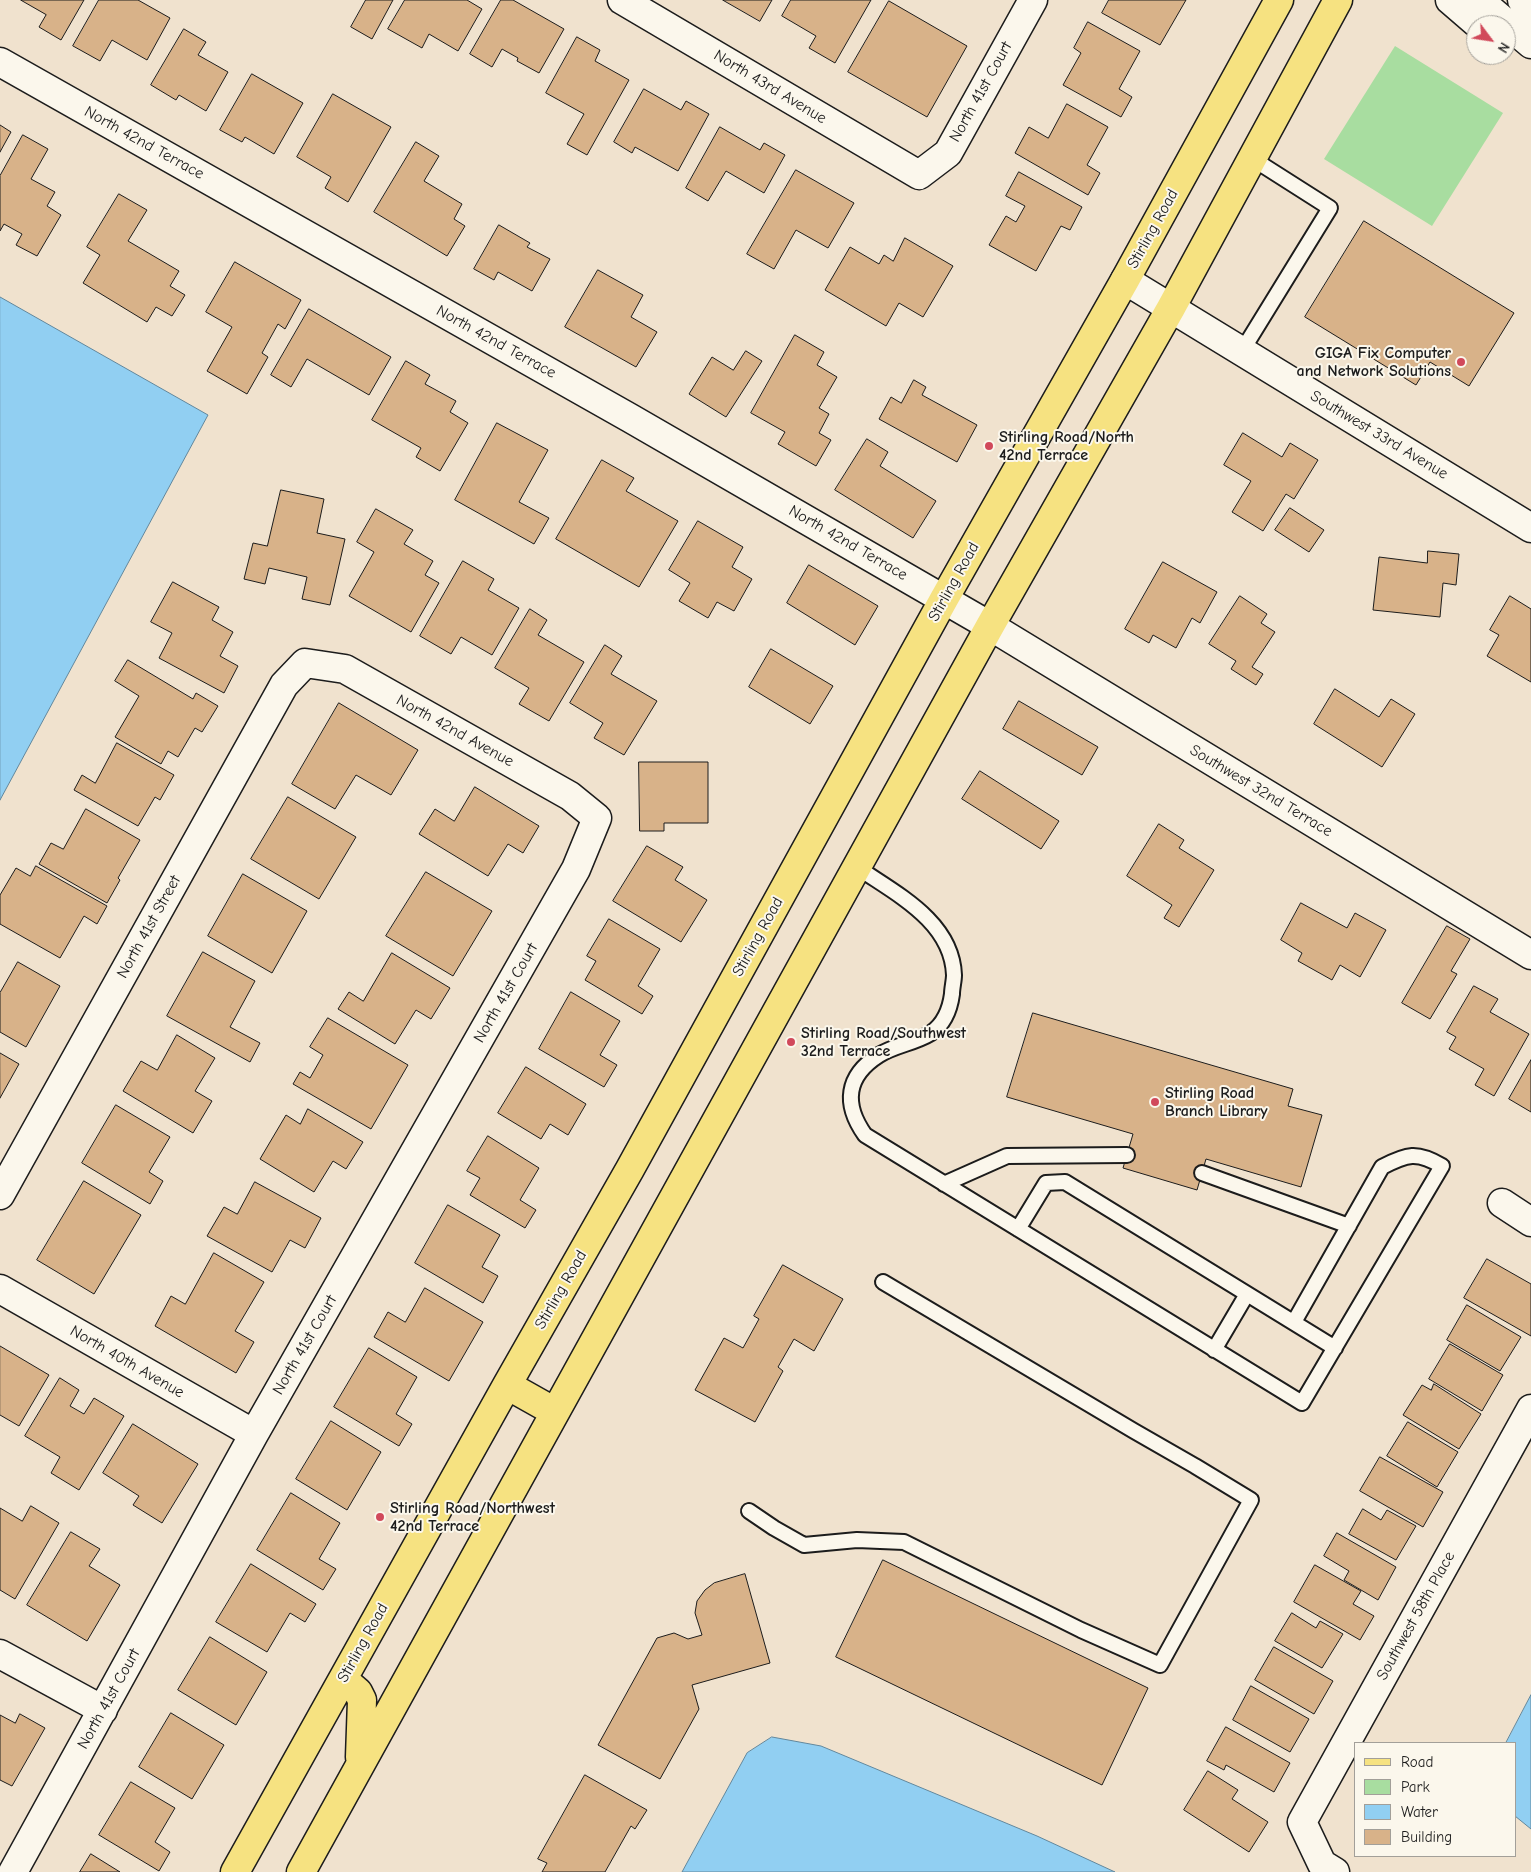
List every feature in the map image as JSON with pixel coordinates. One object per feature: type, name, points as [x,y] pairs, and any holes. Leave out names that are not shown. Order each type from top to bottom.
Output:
[{"type":"main road","name":"Stirling Road","points":[[235,1872],[507,1385],[630,1170],[944,599],[1125,280],[1279,0]]},
{"type":"main road","points":[[301,1872],[990,626],[1254,159],[1338,0]]},
{"type":"main road","points":[[507,1385],[555,1412]]},
{"type":"main road","points":[[343,1679],[358,1692],[362,1700],[359,1766]]},
{"type":"street","name":"North 43rd Avenue","points":[[622,0],[918,175]]},
{"type":"street","name":"North 41st Court","points":[[918,175],[948,153],[1033,0]]},
{"type":"street","points":[[1450,0],[1467,15]]},
{"type":"street","points":[[1479,0],[1531,44]]},
{"type":"street","points":[[1522,0],[1525,4],[1531,44]]},
{"type":"street","points":[[1516,51],[1531,44]]},
{"type":"street","name":"North 42nd Terrace","points":[[0,62],[630,418],[990,626]]},
{"type":"street","name":"Southwest 33rd Avenue","points":[[1125,280],[1531,528]]},
{"type":"street","name":"Southwest 32nd Terrace","points":[[990,626],[1531,955]]},
{"type":"street","name":"North 42nd Avenue","points":[[305,663],[345,669],[570,796],[597,818]]},
{"type":"street","name":"North 41st Street","points":[[0,1195],[284,685],[305,663]]},
{"type":"street","name":"North 41st Court","points":[[13,1872],[254,1434],[576,869],[597,818]]},
{"type":"street","points":[[1502,1204],[1531,1222]]},
{"type":"street","name":"North 40th Avenue","points":[[0,1289],[254,1434]]},
{"type":"street","name":"Southwest 58th Place","points":[[1335,1872],[1322,1864],[1302,1822],[1531,1409]]},
{"type":"street","points":[[0,1654],[103,1710]]},
{"type":"lane","points":[[1242,351],[1330,208],[1254,159]]},
{"type":"lane","points":[[857,867],[916,907],[937,929],[948,947],[954,975],[950,1003],[944,1020],[932,1032],[919,1039],[880,1054],[863,1068],[852,1085],[850,1105],[855,1121],[865,1135],[1302,1403],[1442,1166],[1428,1158],[1414,1155],[1397,1160],[1382,1168],[1294,1322]]},
{"type":"lane","points":[[944,1184],[1007,1156],[1127,1155]]},
{"type":"lane","points":[[1202,1173],[1349,1226]]},
{"type":"lane","points":[[1018,1229],[1046,1183],[1065,1182],[1335,1348]]},
{"type":"lane","points":[[749,1511],[804,1545],[857,1540],[904,1542],[1080,1630],[1160,1665],[1250,1500],[883,1282]]},
{"type":"lane","points":[[1214,1350],[1247,1294]]},
{"type":"green space","points":[[1395,46],[1503,113],[1432,226],[1324,159]]},
{"type":"water","points":[[0,297],[208,415],[0,800]]},
{"type":"water","points":[[1531,1695],[1531,1829],[1516,1817],[1516,1742],[1507,1742]]},
{"type":"water","points":[[772,1737],[821,1746],[1037,1836],[1115,1872],[682,1872],[747,1753]]},
{"type":"building","points":[[21,0],[84,0],[61,40],[39,27],[46,15]]},
{"type":"building","points":[[99,0],[138,0],[170,18],[147,60],[112,40],[100,61],[73,46]]},
{"type":"building","points":[[366,0],[393,0],[372,39],[351,27]]},
{"type":"building","points":[[405,0],[467,0],[482,9],[458,51],[429,34],[422,48],[388,29]]},
{"type":"building","points":[[501,0],[513,0],[564,29],[539,73],[517,61],[518,58],[502,49],[492,67],[470,54]]},
{"type":"building","points":[[723,0],[772,0],[760,21]]},
{"type":"building","points":[[791,0],[871,0],[835,63],[809,48],[816,36],[782,16]]},
{"type":"building","points":[[1109,0],[1186,0],[1160,45],[1102,13]]},
{"type":"building","points":[[889,1],[967,46],[927,117],[848,72]]},
{"type":"building","points":[[1088,22],[1140,51],[1119,89],[1132,97],[1121,117],[1063,85],[1081,53],[1074,48]]},
{"type":"building","points":[[184,29],[206,42],[198,55],[228,72],[206,111],[179,95],[176,100],[151,85]]},
{"type":"building","points":[[577,37],[600,50],[595,61],[629,80],[587,155],[567,144],[584,114],[546,93]]},
{"type":"building","points":[[252,74],[303,103],[274,154],[245,137],[242,142],[220,130]]},
{"type":"building","points":[[644,89],[681,110],[686,101],[709,114],[678,171],[635,147],[632,153],[614,142]]},
{"type":"building","points":[[333,94],[391,127],[348,202],[325,188],[331,177],[297,157]]},
{"type":"building","points":[[1067,104],[1108,127],[1087,165],[1100,173],[1088,195],[1015,153],[1029,127],[1048,138]]},
{"type":"building","points":[[0,125],[11,132],[0,152]]},
{"type":"building","points":[[720,127],[760,150],[764,143],[785,155],[764,193],[726,171],[708,201],[686,188]]},
{"type":"building","points":[[23,135],[48,149],[31,179],[55,192],[47,206],[61,215],[37,256],[16,245],[22,234],[4,224],[0,231],[0,176]]},
{"type":"building","points":[[416,142],[439,156],[424,181],[462,204],[454,219],[465,226],[447,256],[374,212]]},
{"type":"building","points":[[796,170],[854,203],[828,248],[796,230],[774,269],[747,254]]},
{"type":"building","points":[[1019,172],[1082,207],[1070,230],[1061,226],[1036,271],[989,245],[1006,216],[1016,222],[1025,206],[1006,196]]},
{"type":"building","points":[[119,194],[147,210],[128,241],[179,271],[170,286],[185,295],[172,316],[156,307],[147,322],[83,283],[100,255],[87,247]]},
{"type":"building","points":[[1364,221],[1514,313],[1469,386],[1430,362],[1416,385],[1305,317]]},
{"type":"building","points":[[499,225],[530,243],[527,247],[550,259],[532,291],[498,272],[494,280],[474,269]]},
{"type":"building","points":[[905,238],[953,266],[923,317],[899,303],[886,326],[825,290],[850,247],[879,264],[884,255],[893,261]]},
{"type":"building","points":[[235,262],[301,300],[285,329],[278,324],[262,353],[268,357],[247,394],[207,371],[232,327],[206,312]]},
{"type":"building","points":[[598,270],[643,295],[631,317],[657,332],[636,367],[565,327]]},
{"type":"building","points":[[309,309],[391,357],[369,395],[307,359],[291,387],[271,375]]},
{"type":"building","points":[[795,335],[824,352],[817,365],[837,377],[819,408],[829,414],[819,433],[831,440],[816,466],[778,444],[785,432],[751,413]]},
{"type":"building","points":[[746,351],[762,361],[726,417],[689,394],[712,357],[733,370]]},
{"type":"building","points":[[406,361],[430,375],[425,384],[456,401],[450,412],[468,423],[440,471],[416,457],[421,448],[372,420]]},
{"type":"building","points":[[914,380],[926,387],[922,395],[977,425],[957,462],[879,419],[891,397],[901,403]]},
{"type":"building","points":[[497,423],[548,450],[519,502],[549,518],[534,544],[455,500]]},
{"type":"building","points":[[1243,433],[1282,457],[1290,443],[1318,460],[1294,499],[1286,494],[1263,531],[1232,512],[1251,481],[1224,465]]},
{"type":"building","points":[[867,439],[888,452],[880,466],[936,501],[913,538],[835,490]]},
{"type":"building","points":[[602,460],[634,478],[626,491],[678,521],[639,587],[556,539]]},
{"type":"building","points":[[281,490],[324,499],[317,533],[345,539],[330,605],[302,599],[307,577],[269,568],[265,584],[244,579],[253,543],[267,546]]},
{"type":"building","points":[[1290,508],[1324,530],[1309,552],[1275,530]]},
{"type":"building","points":[[376,509],[413,530],[404,544],[433,561],[425,575],[439,583],[411,632],[349,596],[374,552],[357,542]]},
{"type":"building","points":[[698,521],[743,547],[732,567],[752,579],[734,611],[717,602],[708,618],[679,601],[690,583],[669,570]]},
{"type":"building","points":[[1428,551],[1459,554],[1456,585],[1443,583],[1440,617],[1373,610],[1379,557],[1427,563]]},
{"type":"building","points":[[463,561],[494,579],[488,590],[519,608],[492,655],[461,637],[451,654],[420,636]]},
{"type":"building","points":[[1163,562],[1217,592],[1200,623],[1192,618],[1176,648],[1153,635],[1149,643],[1125,629]]},
{"type":"building","points":[[809,565],[878,606],[855,645],[787,603]]},
{"type":"building","points":[[173,582],[219,607],[212,620],[233,632],[220,656],[238,666],[224,693],[159,658],[172,633],[151,622]]},
{"type":"building","points":[[1240,596],[1267,614],[1261,623],[1275,632],[1252,667],[1263,674],[1256,685],[1231,669],[1236,661],[1209,644]]},
{"type":"building","points":[[1510,596],[1531,609],[1531,682],[1487,656],[1499,635],[1490,630]]},
{"type":"building","points":[[530,609],[547,620],[538,635],[584,662],[549,721],[519,704],[529,688],[495,668]]},
{"type":"building","points":[[605,645],[622,656],[611,674],[657,701],[624,755],[594,738],[603,723],[570,703]]},
{"type":"building","points":[[771,649],[833,686],[810,724],[749,687]]},
{"type":"building","points":[[128,660],[193,699],[196,693],[218,706],[202,732],[195,728],[178,757],[168,751],[161,764],[115,737],[139,696],[115,681]]},
{"type":"building","points":[[1335,689],[1379,717],[1391,699],[1415,714],[1382,767],[1314,724]]},
{"type":"building","points":[[1019,701],[1098,747],[1082,775],[1003,729]]},
{"type":"building","points":[[339,703],[418,750],[391,795],[356,775],[335,809],[292,784]]},
{"type":"building","points":[[117,743],[174,775],[160,800],[155,797],[138,826],[74,790],[82,775],[95,783]]},
{"type":"building","points":[[639,762],[708,762],[708,823],[664,823],[664,831],[640,831]]},
{"type":"building","points":[[980,771],[1059,821],[1041,849],[962,799]]},
{"type":"building","points":[[475,787],[539,826],[523,853],[508,844],[488,876],[419,834],[435,809],[454,821]]},
{"type":"building","points":[[288,797],[356,837],[319,899],[251,859]]},
{"type":"building","points":[[86,809],[140,840],[118,878],[120,880],[107,903],[39,864],[51,843],[63,849]]},
{"type":"building","points":[[1159,824],[1184,840],[1179,848],[1214,870],[1179,927],[1164,918],[1172,905],[1127,876]]},
{"type":"building","points":[[647,846],[683,867],[675,880],[707,900],[681,942],[613,901]]},
{"type":"building","points":[[36,866],[107,906],[97,924],[84,916],[60,958],[0,924],[0,895],[16,868],[30,876]]},
{"type":"building","points":[[426,872],[492,911],[453,976],[386,936]]},
{"type":"building","points":[[243,874],[307,911],[272,973],[208,936]]},
{"type":"building","points":[[1301,903],[1347,928],[1355,913],[1386,930],[1360,977],[1340,965],[1332,980],[1298,961],[1302,953],[1281,940]]},
{"type":"building","points":[[609,919],[660,949],[638,986],[653,996],[642,1014],[585,980],[596,961],[587,956]]},
{"type":"building","points":[[1447,926],[1470,939],[1451,971],[1457,974],[1430,1019],[1402,1003]]},
{"type":"building","points":[[203,952],[255,981],[230,1027],[260,1043],[250,1062],[167,1016]]},
{"type":"building","points":[[392,953],[450,988],[431,1019],[416,1010],[395,1044],[338,1009],[349,992],[363,1001]]},
{"type":"building","points":[[18,962],[60,986],[26,1047],[0,1032],[0,993]]},
{"type":"building","points":[[1474,986],[1498,999],[1490,1012],[1529,1034],[1494,1096],[1475,1085],[1484,1069],[1449,1049],[1456,1037],[1447,1032]]},
{"type":"building","points":[[571,992],[620,1021],[600,1055],[617,1065],[604,1087],[539,1049]]},
{"type":"building","name":"Stirling Road Branch Library","points":[[1033,1013],[1293,1089],[1288,1106],[1322,1115],[1301,1187],[1206,1159],[1197,1190],[1123,1168],[1133,1134],[1007,1097]]},
{"type":"building","points":[[328,1018],[408,1065],[371,1129],[293,1084],[300,1072],[310,1078],[323,1055],[310,1047]]},
{"type":"building","points":[[177,1035],[215,1058],[195,1091],[212,1101],[193,1133],[123,1091],[141,1061],[157,1070]]},
{"type":"building","points":[[0,1053],[19,1064],[0,1098]]},
{"type":"building","points":[[1531,1060],[1531,1112],[1509,1099]]},
{"type":"building","points":[[526,1067],[586,1104],[568,1135],[550,1124],[541,1139],[498,1113]]},
{"type":"building","points":[[116,1105],[170,1137],[149,1172],[163,1181],[150,1204],[82,1163]]},
{"type":"building","points":[[308,1109],[363,1142],[346,1169],[333,1161],[314,1192],[260,1159],[286,1115],[300,1124]]},
{"type":"building","points":[[488,1136],[539,1168],[520,1200],[536,1210],[525,1228],[470,1195],[480,1178],[467,1171]]},
{"type":"building","points":[[84,1181],[141,1215],[94,1294],[37,1260]]},
{"type":"building","points":[[255,1182],[321,1218],[305,1248],[290,1240],[272,1272],[207,1236],[224,1207],[237,1214]]},
{"type":"building","points":[[448,1205],[500,1235],[482,1267],[498,1276],[483,1303],[415,1263]]},
{"type":"building","points":[[214,1253],[264,1282],[235,1331],[254,1342],[236,1373],[155,1326],[171,1296],[185,1304]]},
{"type":"building","points":[[1487,1259],[1531,1284],[1531,1336],[1464,1298]]},
{"type":"building","points":[[783,1265],[843,1299],[814,1351],[794,1339],[778,1367],[783,1371],[755,1422],[695,1390],[724,1338],[743,1348],[759,1319],[754,1316]]},
{"type":"building","points":[[425,1288],[483,1322],[449,1381],[374,1337],[388,1312],[405,1322]]},
{"type":"building","points":[[1467,1305],[1521,1337],[1500,1371],[1447,1340]]},
{"type":"building","points":[[1450,1344],[1503,1375],[1482,1411],[1429,1379]]},
{"type":"building","points":[[0,1346],[49,1375],[19,1426],[0,1415]]},
{"type":"building","points":[[369,1348],[417,1377],[396,1414],[412,1424],[399,1446],[334,1407]]},
{"type":"building","points":[[60,1378],[79,1390],[70,1406],[84,1414],[94,1398],[124,1416],[79,1490],[51,1473],[60,1457],[25,1436]]},
{"type":"building","points":[[1434,1384],[1481,1414],[1459,1449],[1403,1415],[1422,1385],[1431,1390]]},
{"type":"building","points":[[331,1421],[381,1452],[347,1510],[296,1479]]},
{"type":"building","points":[[1408,1422],[1458,1452],[1437,1487],[1387,1456]]},
{"type":"building","points":[[133,1424],[198,1464],[162,1523],[133,1505],[139,1496],[103,1473]]},
{"type":"building","points":[[1380,1457],[1443,1492],[1423,1527],[1360,1491]]},
{"type":"building","points":[[291,1493],[340,1523],[319,1559],[336,1569],[323,1590],[257,1550]]},
{"type":"building","points":[[31,1506],[59,1523],[15,1599],[0,1590],[0,1508],[22,1521]]},
{"type":"building","points":[[1363,1509],[1381,1520],[1387,1510],[1416,1526],[1396,1560],[1349,1534]]},
{"type":"building","points":[[71,1532],[100,1549],[89,1566],[120,1585],[87,1641],[27,1605]]},
{"type":"building","points":[[1337,1533],[1396,1567],[1378,1600],[1344,1580],[1349,1571],[1324,1556]]},
{"type":"building","points":[[883,1560],[1148,1688],[1102,1785],[836,1657]]},
{"type":"building","points":[[251,1564],[316,1604],[305,1622],[290,1613],[267,1652],[216,1622]]},
{"type":"building","points":[[1315,1565],[1361,1591],[1353,1604],[1374,1616],[1360,1640],[1294,1602]]},
{"type":"building","points":[[745,1574],[770,1663],[692,1685],[699,1709],[660,1779],[598,1745],[657,1638],[674,1633],[688,1639],[702,1635],[695,1613],[697,1601],[705,1590],[714,1583]]},
{"type":"building","points":[[1292,1613],[1316,1628],[1320,1621],[1343,1634],[1322,1668],[1275,1641]]},
{"type":"building","points":[[210,1637],[267,1672],[236,1725],[178,1690]]},
{"type":"building","points":[[1274,1647],[1333,1681],[1314,1714],[1255,1680]]},
{"type":"building","points":[[1251,1686],[1309,1719],[1290,1752],[1233,1720]]},
{"type":"building","points":[[171,1713],[224,1745],[192,1799],[139,1767]]},
{"type":"building","points":[[20,1714],[45,1728],[12,1786],[0,1780],[0,1715],[15,1723]]},
{"type":"building","points":[[1226,1727],[1290,1763],[1274,1792],[1226,1765],[1224,1770],[1207,1761]]},
{"type":"building","points":[[1208,1771],[1238,1790],[1232,1799],[1268,1822],[1249,1852],[1184,1810]]},
{"type":"building","points":[[585,1775],[647,1810],[635,1829],[631,1826],[605,1872],[542,1872],[547,1863],[538,1859]]},
{"type":"building","points":[[131,1782],[175,1808],[155,1842],[170,1852],[159,1871],[99,1835]]},
{"type":"building","points":[[91,1854],[120,1872],[80,1872]]},
{"type":"place","name":"GIGA Fix Computer and Network Solutions","points":[[1461,362]]},
{"type":"place","name":"Stirling Road/North 42nd Terrace","points":[[989,446]]},
{"type":"place","name":"Stirling Road/Southwest 32nd Terrace","points":[[791,1042]]},
{"type":"place","name":"Stirling Road Branch Library","points":[[1155,1102]]},
{"type":"place","name":"Stirling Road/Northwest 42nd Terrace","points":[[380,1517]]}]
